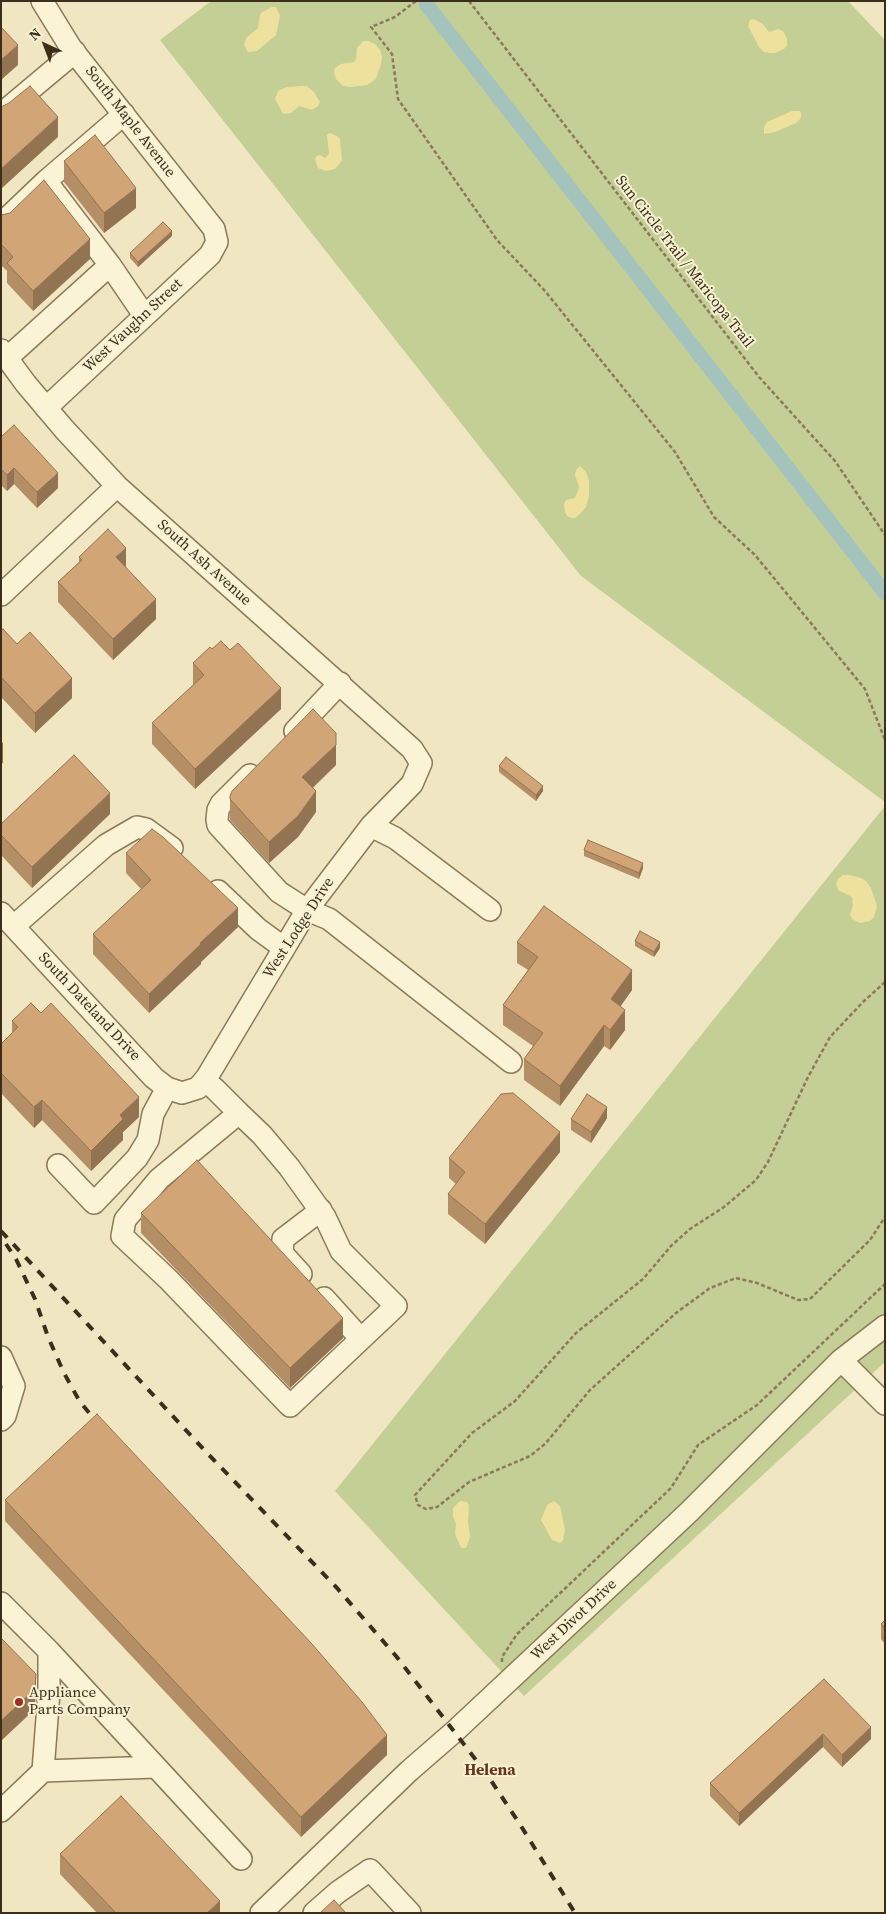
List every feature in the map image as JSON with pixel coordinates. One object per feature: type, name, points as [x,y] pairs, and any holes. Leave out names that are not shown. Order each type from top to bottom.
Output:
[{"type":"street","name":"South Maple Avenue","points":[[42,1],[75,52],[214,229],[217,242]]},
{"type":"street","points":[[1,114],[75,52]]},
{"type":"street","points":[[1,224],[46,181],[124,114]]},
{"type":"street","points":[[46,181],[110,265],[144,315]]},
{"type":"street","name":"West Vaughn Street","points":[[46,408],[210,255],[217,242]]},
{"type":"street","points":[[4,354],[110,265]]},
{"type":"street","name":"South Ash Avenue","points":[[4,354],[46,408],[117,486],[412,748],[421,763]]},
{"type":"street","points":[[1,595],[117,486]]},
{"type":"street","points":[[283,742],[340,683]]},
{"type":"street","points":[[262,763],[221,804],[217,815],[218,825],[279,892],[307,910],[330,919],[511,1062]]},
{"type":"street","name":"West Lodge Drive","points":[[175,1091],[198,1088],[205,1080],[307,910],[371,826],[412,784],[421,763]]},
{"type":"street","points":[[8,919],[106,845],[137,826],[146,829],[184,859]]},
{"type":"street","points":[[371,826],[396,838],[490,910]]},
{"type":"street","points":[[203,877],[258,928],[284,948]]},
{"type":"street","name":"South Dateland Drive","points":[[8,919],[154,1078],[175,1091]]},
{"type":"street","points":[[205,1080],[239,1112],[262,1135],[290,1167],[321,1210],[341,1250],[396,1306],[290,1406],[168,1279],[122,1236],[125,1220],[159,1179],[239,1112]]},
{"type":"street","points":[[58,1165],[94,1203],[138,1158],[148,1140],[153,1114],[175,1091]]},
{"type":"street","points":[[321,1210],[283,1239],[282,1253],[361,1339]]},
{"type":"street","name":"West Divot Drive","points":[[261,1913],[409,1771],[499,1691],[689,1512],[842,1360],[885,1326]]},
{"type":"street","points":[[1,1357],[14,1386],[5,1416],[1,1420]]},
{"type":"street","points":[[842,1360],[885,1404]]},
{"type":"street","points":[[1,1603],[49,1651],[241,1859]]},
{"type":"street","points":[[43,1771],[49,1692],[49,1651]]},
{"type":"street","points":[[1,1811],[43,1771],[156,1767]]},
{"type":"street","points":[[314,1913],[338,1892],[370,1870],[410,1913]]},
{"type":"path","points":[[416,1],[396,17],[371,27],[392,54],[398,99],[497,240],[544,291],[674,452],[714,517],[755,555],[866,689],[885,740]]},
{"type":"path","name":"Sun Circle Trail / Maricopa Trail","points":[[469,1],[759,377],[835,461],[885,535]]},
{"type":"path","points":[[885,982],[862,1002],[830,1038],[808,1077],[768,1162],[756,1180],[724,1207],[690,1229],[671,1246],[642,1279],[576,1333],[515,1401],[472,1433],[415,1495],[418,1505],[426,1509],[437,1507],[469,1482],[530,1456],[545,1444],[590,1390],[676,1313],[710,1288],[736,1278],[757,1282],[798,1300],[810,1299],[870,1240],[885,1217]]},
{"type":"path","points":[[499,1691],[502,1657],[517,1634],[671,1488],[698,1445],[757,1405],[885,1284]]},
{"type":"green space","points":[[211,1],[848,1],[885,40],[885,802],[581,576],[160,40]]},
{"type":"green space","points":[[885,806],[885,1362],[524,1696],[335,1491]]},
{"type":"sand","points":[[276,7],[280,16],[276,35],[257,51],[248,52],[244,45],[246,38],[258,28],[262,12]]},
{"type":"sand","points":[[754,19],[763,24],[769,32],[778,29],[783,31],[787,39],[787,46],[775,53],[764,52],[759,47],[748,26],[750,20]]},
{"type":"sand","points":[[363,41],[375,44],[380,50],[382,57],[376,79],[367,85],[343,86],[336,79],[335,68],[341,64],[354,62],[357,48]]},
{"type":"sand","points":[[307,86],[314,92],[320,102],[318,106],[312,110],[299,106],[291,113],[283,114],[275,99],[278,91],[287,87]]},
{"type":"sand","points":[[792,111],[800,111],[801,113],[801,118],[796,123],[775,132],[764,134],[764,127],[767,122]]},
{"type":"sand","points":[[330,133],[340,139],[342,161],[335,169],[326,171],[318,168],[315,159],[320,155],[325,158],[329,154],[327,135]]},
{"type":"sand","points":[[580,466],[586,472],[589,481],[589,496],[586,507],[575,518],[572,518],[568,517],[565,512],[564,504],[566,500],[575,498],[579,487],[575,475],[576,470]]},
{"type":"sand","points":[[843,875],[861,878],[871,888],[877,906],[874,917],[870,921],[860,923],[852,919],[850,915],[853,905],[852,897],[838,890],[836,884]]},
{"type":"sand","points":[[460,1501],[467,1502],[469,1505],[468,1522],[470,1537],[466,1548],[460,1546],[455,1534],[456,1524],[453,1517],[453,1508]]},
{"type":"sand","points":[[554,1501],[560,1506],[565,1530],[563,1540],[560,1543],[552,1540],[541,1520],[547,1505]]},
{"type":"building","points":[[1,27],[18,45],[1,60]]},
{"type":"building","points":[[30,86],[58,117],[1,169],[1,107]]},
{"type":"building","points":[[95,135],[136,188],[104,213],[64,161]]},
{"type":"building","points":[[44,180],[90,239],[33,291],[7,263],[13,257],[1,244],[1,215],[10,213]]},
{"type":"building","points":[[163,222],[172,231],[138,262],[130,253]]},
{"type":"building","points":[[14,425],[58,473],[37,492],[14,468],[7,475],[1,469],[1,437]]},
{"type":"building","points":[[108,529],[126,548],[116,557],[156,599],[113,639],[58,582],[82,560],[79,557]]},
{"type":"building","points":[[3,629],[17,644],[30,632],[72,678],[35,713],[1,677],[1,631]]},
{"type":"building","points":[[221,641],[230,650],[238,643],[281,688],[195,769],[152,723],[204,675],[193,663],[210,647],[212,649]]},
{"type":"building","points":[[313,709],[336,733],[336,745],[302,777],[316,791],[298,816],[269,842],[230,799],[230,796],[232,791]]},
{"type":"building","points":[[74,755],[110,793],[32,867],[1,835],[1,824]]},
{"type":"building","points":[[506,757],[543,786],[536,795],[499,766]]},
{"type":"building","points":[[152,829],[163,837],[238,908],[149,994],[93,934],[151,880],[126,853]]},
{"type":"building","points":[[588,840],[643,863],[639,873],[584,850]]},
{"type":"building","points":[[544,906],[632,970],[611,999],[625,1010],[610,1030],[604,1025],[560,1086],[524,1059],[543,1033],[503,1005],[538,957],[517,942]]},
{"type":"building","points":[[640,931],[660,942],[654,952],[635,941]]},
{"type":"building","points":[[31,1003],[41,1013],[51,1003],[139,1097],[120,1115],[123,1119],[91,1151],[42,1100],[34,1107],[1,1073],[1,1044],[18,1027],[12,1021]]},
{"type":"building","points":[[513,1093],[560,1132],[485,1224],[448,1194],[465,1172],[449,1158],[501,1094]]},
{"type":"building","points":[[587,1094],[607,1107],[591,1132],[571,1119]]},
{"type":"building","points":[[197,1160],[343,1318],[290,1368],[141,1213]]},
{"type":"building","points":[[97,1414],[312,1644],[362,1702],[387,1735],[301,1817],[5,1500]]},
{"type":"building","points":[[885,1620],[885,1628],[881,1624]]},
{"type":"building","points":[[1,1638],[36,1674],[35,1689],[1,1721]]},
{"type":"building","points":[[824,1679],[871,1727],[842,1755],[823,1734],[739,1813],[710,1783]]},
{"type":"building","points":[[121,1796],[220,1901],[207,1913],[116,1913],[60,1854]]},
{"type":"building","points":[[334,1900],[346,1913],[320,1913]]},
{"type":"waterway","points":[[426,4],[885,593]]},
{"type":"railway","points":[[1,1231],[208,1454],[337,1588],[396,1656],[486,1773],[575,1913]]},
{"type":"railway","points":[[6,1244],[16,1259],[35,1299],[48,1337],[64,1373],[80,1402],[102,1428]]},
{"type":"place","name":"Appliance Parts Company","points":[[19,1702]]},
{"type":"district","name":"Helena","points":[[490,1771]]}]
